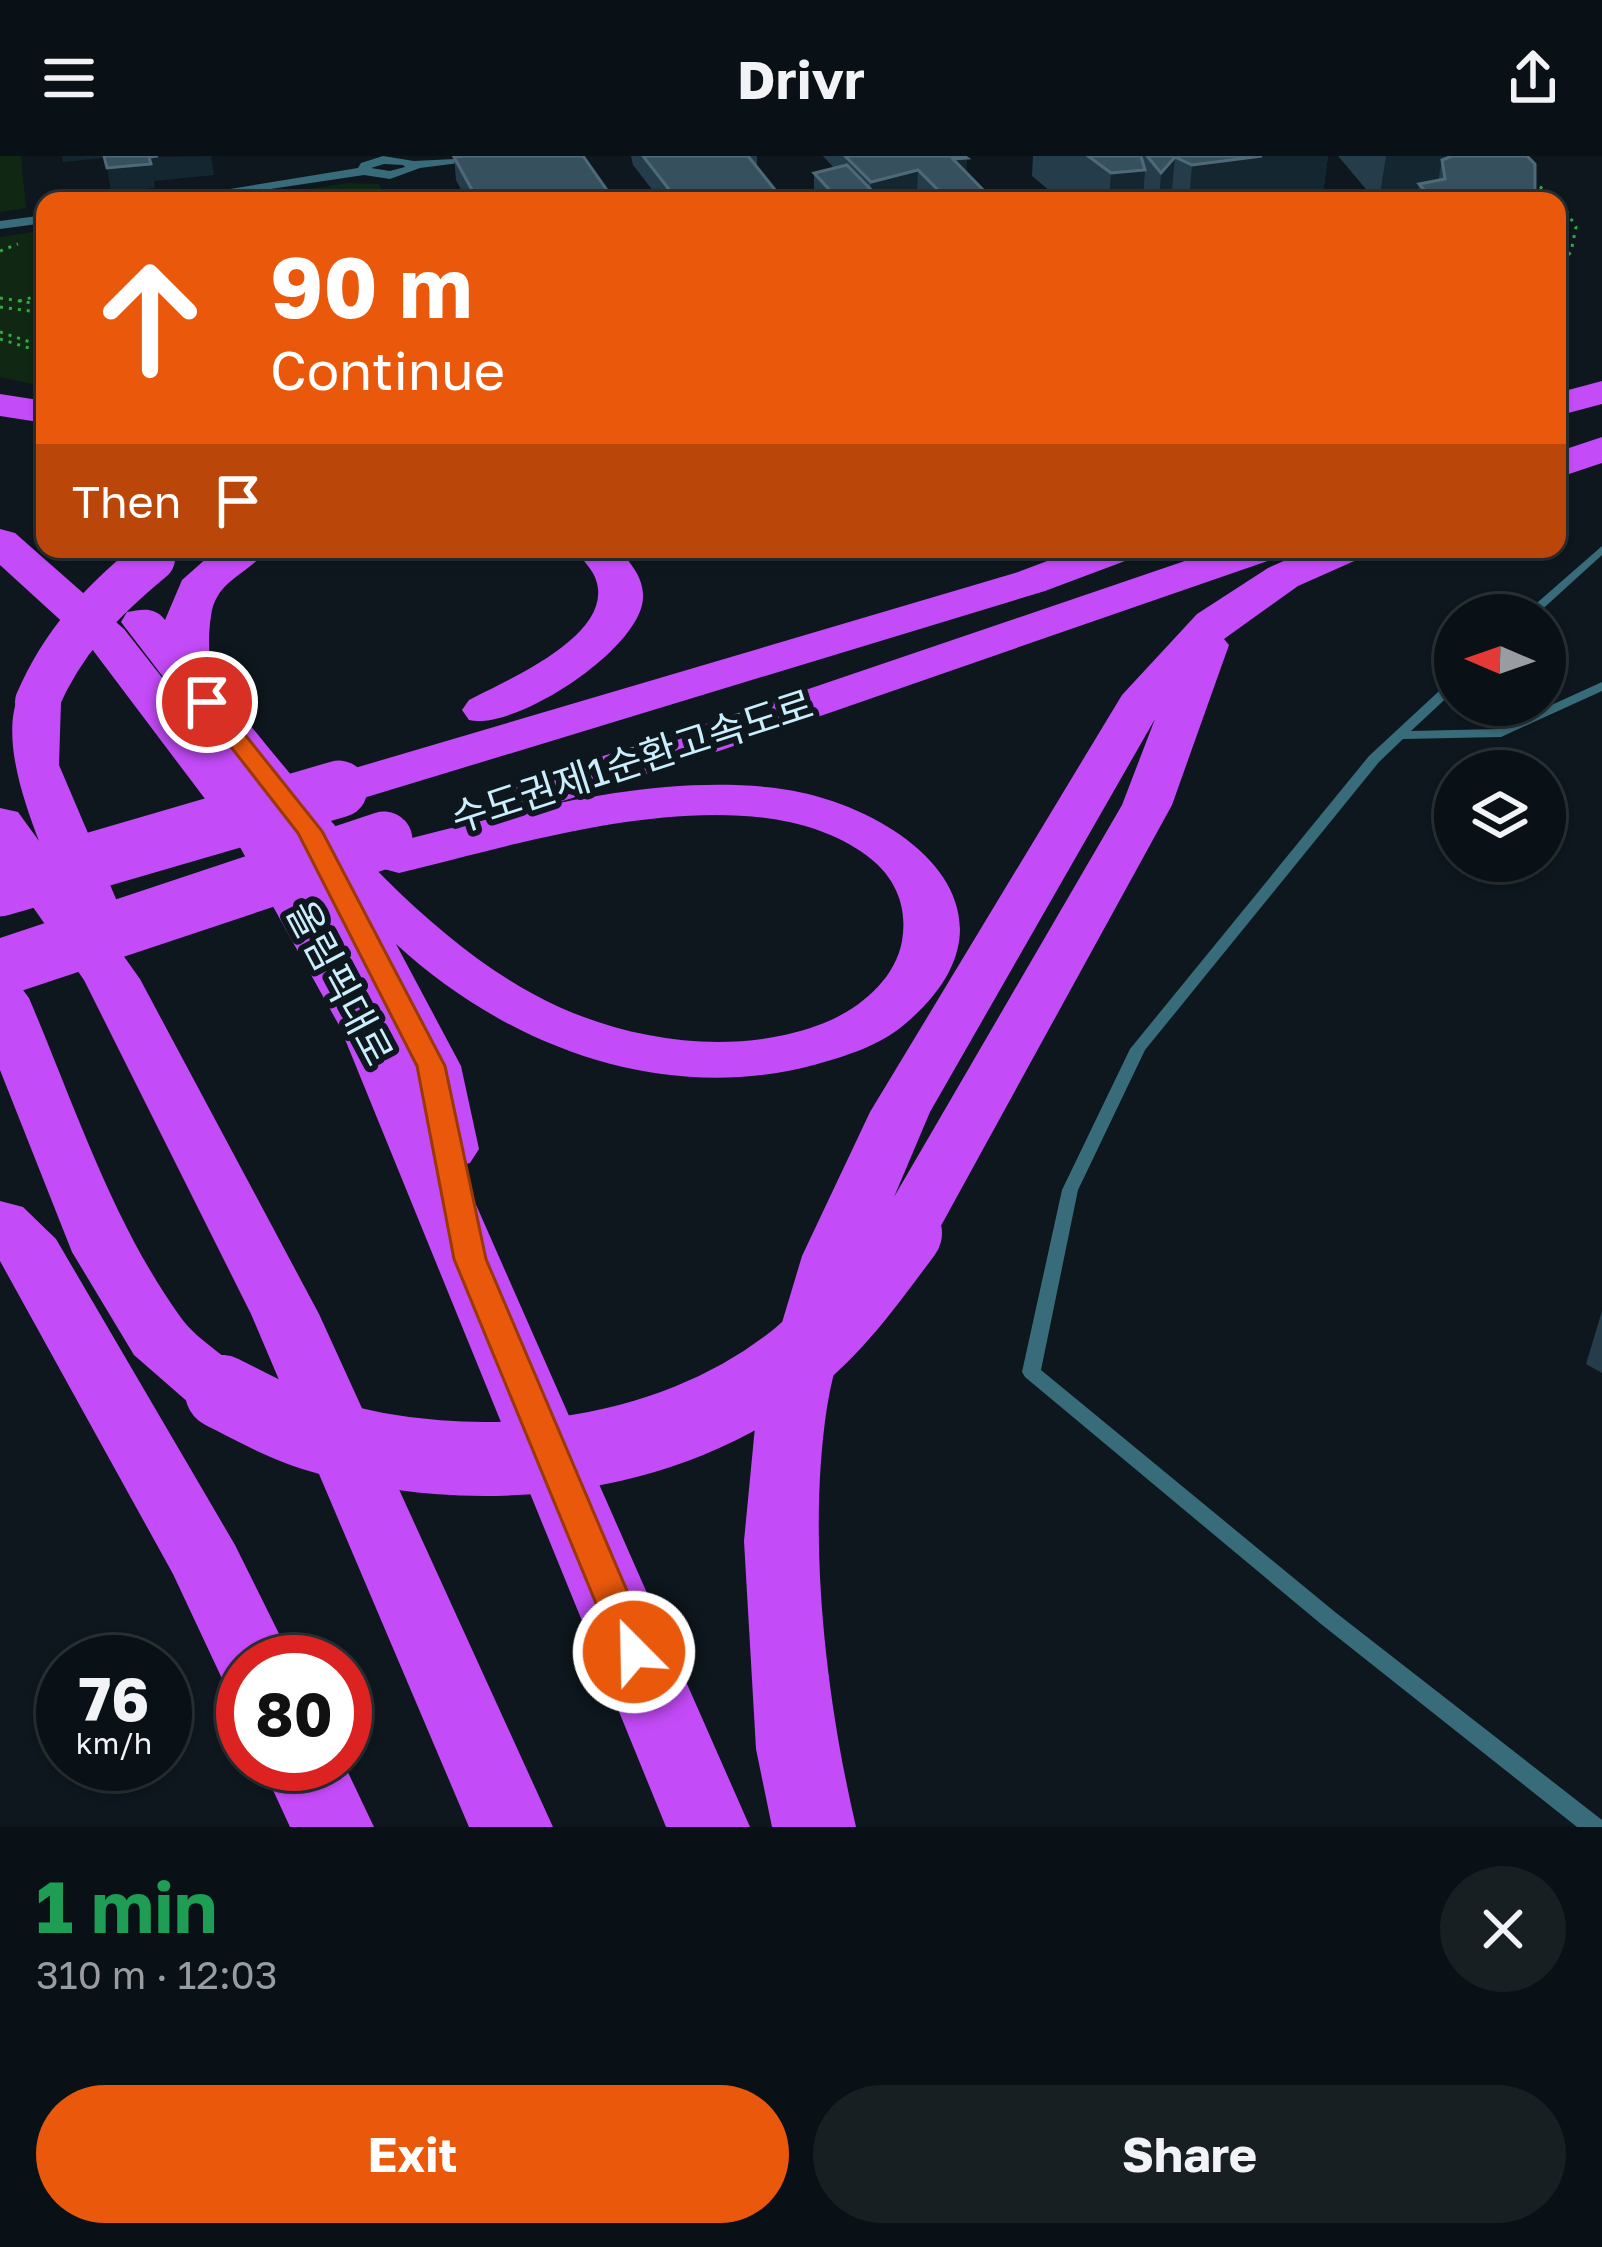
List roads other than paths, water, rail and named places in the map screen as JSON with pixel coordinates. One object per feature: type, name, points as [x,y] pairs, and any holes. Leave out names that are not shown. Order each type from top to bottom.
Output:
[{"type":"highway","points":[[1566,379],[1602,369]]},
{"type":"highway","points":[[1566,402],[1602,392]]},
{"type":"highway","points":[[0,405],[36,411]]},
{"type":"highway","points":[[1566,444],[1602,432]]},
{"type":"highway","points":[[1566,463],[1602,449]]},
{"type":"highway","points":[[0,498],[36,525]]},
{"type":"highway","name":"올림픽대로","points":[[0,542],[108,639],[260,836],[369,1027],[708,1827]]},
{"type":"highway","points":[[0,968],[159,918],[392,849],[656,805],[759,802],[818,811],[872,834],[916,868],[936,919],[923,966],[897,1001],[857,1030],[779,1055],[682,1059],[601,1043],[536,1019],[468,976],[320,793],[191,682],[133,609],[78,558]]},
{"type":"highway","points":[[112,979],[90,893],[34,765],[37,702],[55,656],[98,604],[157,558]]},
{"type":"highway","points":[[191,682],[184,623],[193,591],[230,558]]},
{"type":"highway","points":[[486,710],[572,663],[602,639],[620,607],[619,577],[603,558]]},
{"type":"highway","name":"수도권제1순환고속도로","points":[[0,849],[320,793],[486,710],[1021,558]]},
{"type":"highway","name":"수도권제1순환고속도로","points":[[0,888],[1030,582],[1094,558]]},
{"type":"highway","name":"수도권제1순환고속도로","points":[[392,849],[1235,558]]},
{"type":"highway","points":[[814,1827],[797,1749],[782,1541],[792,1406],[835,1256],[900,1112],[1138,705],[1214,624],[1283,577],[1326,558]]},
{"type":"highway","points":[[0,998],[105,1252],[158,1338],[222,1393],[318,1435],[428,1457],[532,1457],[637,1443],[722,1408],[786,1367],[855,1301],[905,1233],[1147,805],[1214,624]]},
{"type":"highway","points":[[320,793],[431,1066],[470,1259]]},
{"type":"highway","points":[[0,823],[112,979],[285,1314],[511,1827]]},
{"type":"highway","points":[[0,1223],[33,1255],[208,1568],[240,1635]]},
{"type":"highway","points":[[315,1791],[332,1827]]},
{"type":"street","points":[[364,171],[369,163],[384,158],[414,165],[507,156]]},
{"type":"street","points":[[224,192],[364,171],[398,175],[414,165]]},
{"type":"street","points":[[0,226],[36,220]]},
{"type":"lane","points":[[1552,594],[1602,549]]},
{"type":"lane","points":[[1400,735],[1502,734],[1602,686]]},
{"type":"lane","points":[[1434,703],[1374,759],[1138,1049],[1070,1190],[1031,1372],[1328,1618],[1594,1827]]}]
